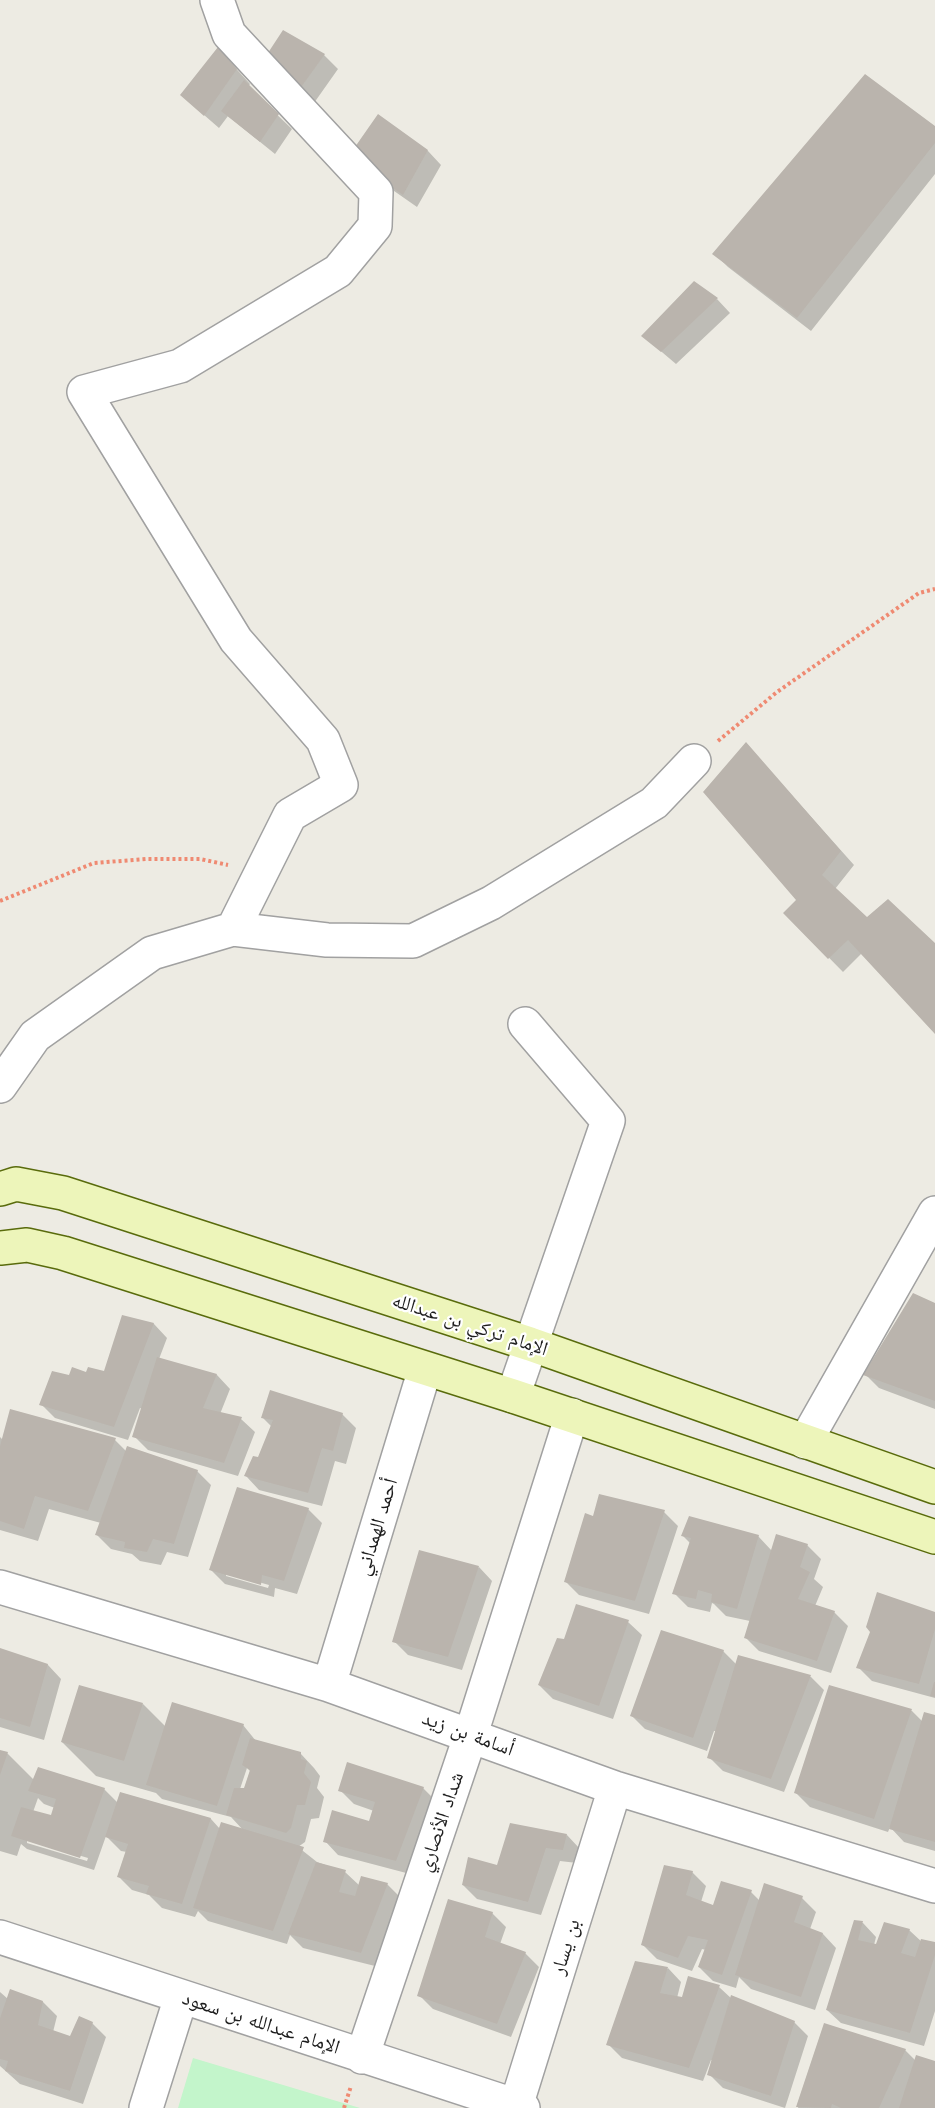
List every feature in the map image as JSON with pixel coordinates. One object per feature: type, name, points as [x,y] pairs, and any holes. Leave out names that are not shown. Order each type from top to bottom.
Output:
[{"type":"street","points":[[217,0],[229,34],[376,192],[375,226],[338,272],[180,366],[84,392],[236,640],[323,740],[341,785],[290,814],[233,929]]},
{"type":"street","points":[[0,1086],[35,1036],[152,953],[233,929],[327,940],[413,941],[491,903],[654,803],[694,761]]},
{"type":"street","points":[[513,1396],[608,1121],[525,1024]]},
{"type":"street","name":"الإمام تركي بن عبدالله","points":[[0,1189],[16,1184],[63,1193],[530,1344],[935,1486]]},
{"type":"street","points":[[805,1442],[935,1213]]},
{"type":"street","points":[[0,1248],[27,1245],[63,1253],[572,1415],[935,1537]]},
{"type":"street","name":"أحمد الهمداني","points":[[328,1685],[425,1369]]},
{"type":"street","name":"شداد الأنصاري","points":[[362,2057],[471,1734],[572,1415]]},
{"type":"street","name":"أسامة بن زيد","points":[[0,1587],[328,1685],[471,1734],[615,1788],[935,1886]]},
{"type":"street","name":"بن يسار","points":[[520,2107],[615,1788]]},
{"type":"street","name":"الإمام عبدالله بن سعود","points":[[0,1937],[520,2107]]},
{"type":"street","points":[[146,2108],[182,1997]]},
{"type":"path","points":[[694,761],[777,692],[919,593],[935,588]]},
{"type":"path","points":[[0,901],[94,863],[147,859],[200,859],[262,871]]},
{"type":"green space","points":[[193,2058],[360,2108],[178,2108]]},
{"type":"building","points":[[283,30],[325,54],[299,90],[262,62]]},
{"type":"building","points":[[218,47],[237,69],[204,116],[180,95]]},
{"type":"building","points":[[865,74],[935,126],[935,143],[797,318],[712,254]]},
{"type":"building","points":[[244,80],[279,114],[260,142],[221,111]]},
{"type":"building","points":[[378,114],[428,150],[403,195],[348,157]]},
{"type":"building","points":[[694,281],[718,298],[661,352],[641,336]]},
{"type":"building","points":[[746,742],[841,851],[822,875],[867,917],[888,899],[935,943],[935,1034],[848,940],[828,959],[783,913],[796,900],[703,792]]},
{"type":"building","points":[[913,1293],[935,1303],[935,1401],[863,1375]]},
{"type":"building","points":[[122,1315],[154,1323],[114,1427],[39,1405],[52,1371],[69,1375],[72,1367],[86,1372],[88,1367],[104,1371]]},
{"type":"building","points":[[157,1357],[217,1374],[203,1408],[242,1417],[224,1463],[132,1437]]},
{"type":"building","points":[[270,1390],[343,1413],[333,1451],[322,1448],[308,1493],[244,1476],[253,1456],[258,1457],[273,1420],[261,1418]]},
{"type":"building","points":[[10,1409],[116,1438],[88,1511],[35,1496],[24,1529],[0,1521],[0,1446]]},
{"type":"building","points":[[127,1446],[198,1470],[174,1544],[153,1539],[147,1552],[124,1548],[125,1542],[95,1535]]},
{"type":"building","points":[[237,1487],[309,1508],[284,1581],[262,1575],[261,1585],[209,1570]]},
{"type":"building","points":[[599,1494],[665,1510],[635,1601],[564,1582],[585,1513],[593,1516]]},
{"type":"building","points":[[689,1516],[759,1535],[737,1609],[711,1602],[712,1594],[698,1590],[696,1599],[672,1594],[691,1538],[681,1536]]},
{"type":"building","points":[[776,1534],[808,1544],[800,1567],[810,1572],[798,1599],[835,1611],[817,1661],[744,1638]]},
{"type":"building","points":[[419,1550],[479,1566],[448,1657],[392,1642]]},
{"type":"building","points":[[877,1592],[935,1612],[935,1629],[919,1684],[856,1668],[870,1632],[866,1627]]},
{"type":"building","points":[[576,1604],[629,1620],[599,1706],[538,1685],[557,1638],[564,1639]]},
{"type":"building","points":[[661,1630],[724,1650],[693,1738],[630,1716]]},
{"type":"building","points":[[0,1648],[48,1664],[30,1727],[0,1718]]},
{"type":"building","points":[[738,1655],[811,1675],[771,1779],[707,1758]]},
{"type":"building","points":[[935,1682],[935,1697],[930,1696]]},
{"type":"building","points":[[79,1685],[143,1703],[124,1761],[61,1742]]},
{"type":"building","points":[[829,1685],[912,1709],[874,1819],[794,1793]]},
{"type":"building","points":[[172,1702],[244,1724],[217,1806],[146,1785]]},
{"type":"building","points":[[924,1712],[935,1715],[935,1842],[889,1829]]},
{"type":"building","points":[[250,1738],[301,1752],[301,1759],[307,1761],[304,1773],[311,1782],[305,1805],[297,1805],[291,1828],[286,1833],[226,1815],[234,1788],[244,1788],[250,1770],[242,1765]]},
{"type":"building","points":[[0,1750],[8,1752],[0,1775]]},
{"type":"building","points":[[347,1762],[424,1787],[396,1861],[323,1842],[332,1810],[369,1821],[375,1802],[338,1791]]},
{"type":"building","points":[[38,1767],[105,1788],[80,1858],[11,1836],[21,1807],[51,1815],[56,1799],[28,1791]]},
{"type":"building","points":[[120,1792],[211,1818],[182,1904],[146,1894],[149,1886],[117,1877],[128,1844],[105,1837]]},
{"type":"building","points":[[221,1822],[304,1847],[273,1931],[193,1908]]},
{"type":"building","points":[[510,1823],[567,1834],[563,1850],[546,1848],[528,1902],[462,1885],[468,1857],[497,1865]]},
{"type":"building","points":[[316,1862],[346,1870],[339,1892],[355,1896],[361,1876],[388,1883],[361,1953],[288,1934]]},
{"type":"building","points":[[664,1865],[693,1871],[686,1895],[713,1905],[721,1881],[752,1890],[722,1975],[698,1967],[708,1940],[688,1936],[678,1958],[641,1945]]},
{"type":"building","points":[[764,1883],[803,1896],[794,1922],[823,1933],[801,1997],[735,1975]]},
{"type":"building","points":[[448,1899],[493,1912],[485,1937],[526,1952],[497,2024],[417,1996]]},
{"type":"building","points":[[854,1920],[863,1921],[858,1940],[876,1944],[884,1922],[910,1929],[901,1953],[915,1957],[921,1939],[935,1942],[935,1955],[910,2033],[826,2010]]},
{"type":"building","points":[[635,1961],[668,1967],[660,1993],[682,1997],[688,1976],[720,1985],[689,2068],[606,2045]]},
{"type":"building","points":[[10,1989],[43,2001],[38,2025],[70,2036],[79,2016],[93,2022],[70,2091],[5,2071],[8,2061],[0,2059],[0,2018]]},
{"type":"building","points":[[731,1995],[795,2021],[771,2096],[707,2075]]},
{"type":"building","points":[[824,2023],[906,2049],[879,2108],[841,2108],[832,2104],[831,2108],[796,2107]]},
{"type":"building","points":[[916,2055],[935,2061],[935,2108],[899,2108]]}]
